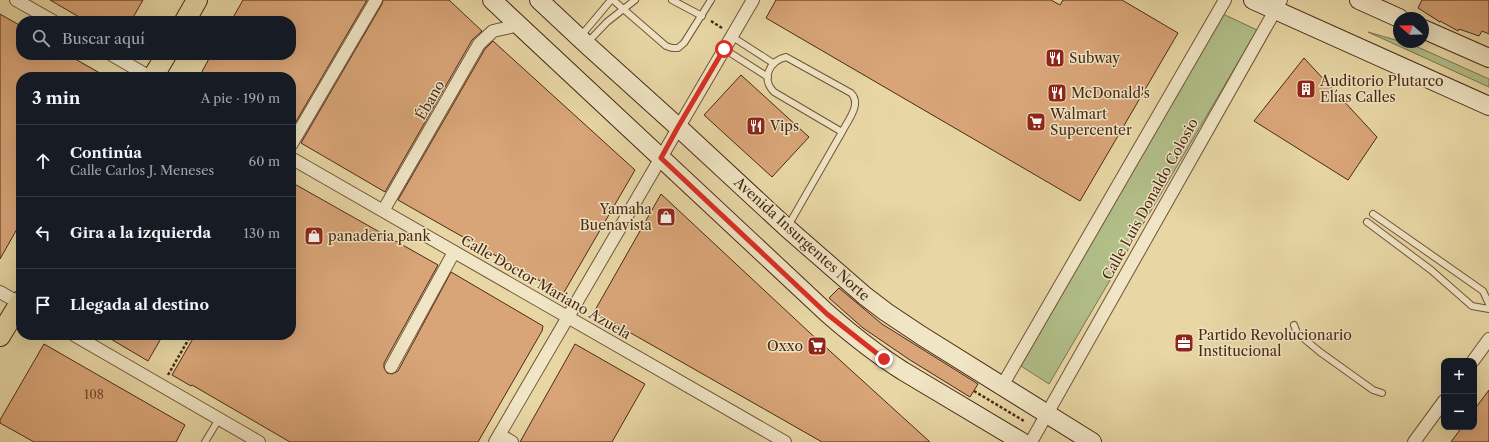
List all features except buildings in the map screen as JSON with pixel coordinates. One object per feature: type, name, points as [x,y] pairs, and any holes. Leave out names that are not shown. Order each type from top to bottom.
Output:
[{"type":"main road","points":[[188,16],[197,0]]},
{"type":"main road","points":[[492,0],[827,314],[866,345],[903,371],[1022,442]]},
{"type":"main road","name":"Avenida Insurgentes Norte","points":[[539,0],[787,228],[836,272],[886,312],[1092,442]]},
{"type":"main road","points":[[1253,0],[1278,5],[1489,106]]},
{"type":"main road","points":[[1359,0],[1393,15]]},
{"type":"main road","points":[[1429,32],[1489,58]]},
{"type":"main road","points":[[155,72],[163,60]]},
{"type":"main road","points":[[0,336],[16,310]]},
{"type":"street","points":[[16,0],[44,16]]},
{"type":"street","points":[[296,136],[376,0]]},
{"type":"street","points":[[512,442],[497,438],[753,0]]},
{"type":"street","points":[[1002,386],[1225,0]]},
{"type":"street","name":"Calle Luis Donaldo Colosio","points":[[1031,442],[1278,5]]},
{"type":"street","name":"Ébano","points":[[383,211],[479,44],[493,31],[519,25]]},
{"type":"street","points":[[121,60],[143,72]]},
{"type":"street","name":"Calle Doctor Mariano Azuela","points":[[296,161],[786,442]]},
{"type":"street","points":[[391,367],[454,252]]},
{"type":"street","points":[[0,292],[16,301]]},
{"type":"street","points":[[1475,358],[1489,339]]},
{"type":"street","points":[[83,340],[259,442]]},
{"type":"street","points":[[1417,441],[1441,405]]},
{"type":"lane","points":[[582,41],[612,0],[666,46],[678,48],[684,43],[711,0]]},
{"type":"lane","points":[[582,41],[635,0]]},
{"type":"lane","points":[[672,0],[702,16]]},
{"type":"lane","points":[[732,35],[773,63]]},
{"type":"lane","points":[[724,49],[768,77]]},
{"type":"lane","points":[[787,228],[842,132],[856,102],[855,97],[850,93],[793,60],[786,57],[773,63],[767,81],[769,87],[774,92],[842,132]]},
{"type":"lane","points":[[1373,214],[1483,291],[1489,304]]},
{"type":"lane","points":[[1367,222],[1431,270],[1472,306],[1489,309]]},
{"type":"lane","points":[[1294,325],[1297,333],[1320,352],[1373,390],[1382,393]]},
{"type":"lane","points":[[206,442],[219,419]]},
{"type":"path","points":[[702,16],[732,35]]},
{"type":"path","points":[[161,386],[188,340]]},
{"type":"path","points":[[974,391],[1024,421]]},
{"type":"green space","points":[[1223,14],[1257,30],[1049,384],[1021,366]]},
{"type":"green space","points":[[1368,32],[1393,39],[1393,43]]},
{"type":"green space","points":[[1403,48],[1420,48],[1489,79],[1489,87]]},
{"type":"place","name":"Subway","points":[[1055,58]]},
{"type":"place","name":"Auditorio Plutarco Elías Calles","points":[[1306,89]]},
{"type":"place","name":"McDonald's","points":[[1057,93]]},
{"type":"place","name":"Walmart Supercenter","points":[[1036,122]]},
{"type":"place","name":"Vips","points":[[756,126]]},
{"type":"place","name":"Yamaha Buenavista","points":[[666,217]]},
{"type":"place","name":"panaderia pank","points":[[314,236]]},
{"type":"place","name":"Partido Revolucionario Institucional","points":[[1184,343]]},
{"type":"place","name":"Oxxo","points":[[817,346]]},
{"type":"route","points":[[724,49],[661,158],[827,314],[884,359]]}]
